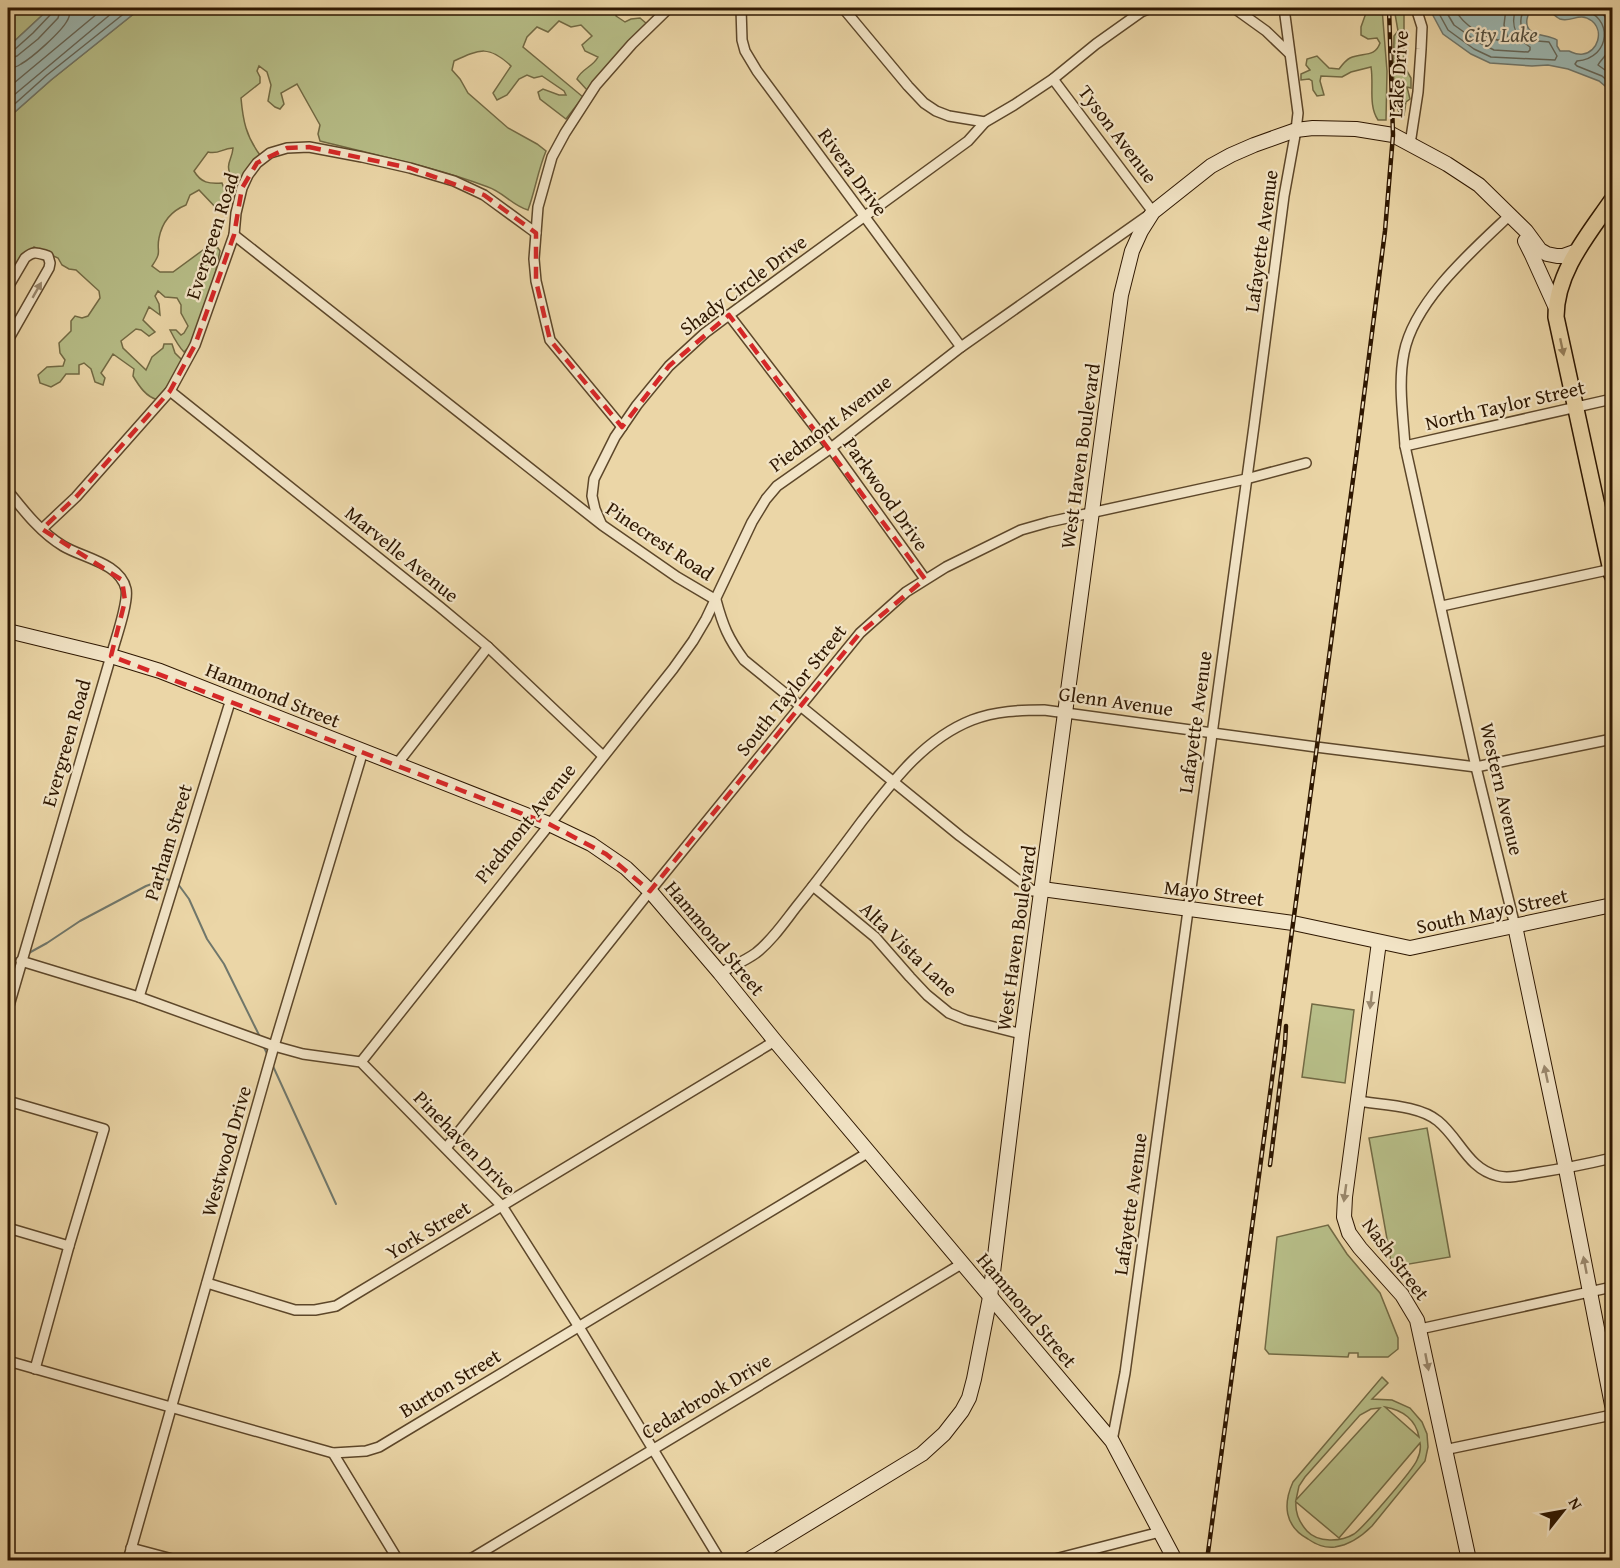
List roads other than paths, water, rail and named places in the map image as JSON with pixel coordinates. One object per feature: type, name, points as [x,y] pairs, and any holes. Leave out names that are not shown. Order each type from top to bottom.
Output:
[{"type":"main road","points":[[1612,200],[1607,215],[1577,251],[1559,290],[1556,308],[1556,317],[1612,571]]},
{"type":"street","points":[[622,427],[550,340],[536,281],[534,260],[538,207],[552,157],[596,85],[632,44],[669,8]]},
{"type":"street","name":"Rivera Drive","points":[[741,8],[742,40],[745,51],[757,71],[961,347]]},
{"type":"street","points":[[843,8],[924,103],[949,116],[985,122]]},
{"type":"street","points":[[1053,79],[1096,44],[1141,12],[1151,8]]},
{"type":"street","points":[[1234,8],[1266,31],[1289,53]]},
{"type":"street","name":"Lafayette Avenue","points":[[1112,1442],[1125,1373],[1284,196],[1296,130],[1298,113],[1284,8]]},
{"type":"street","name":"Lake Drive","points":[[1410,144],[1418,92],[1422,27],[1416,8]]},
{"type":"street","name":"Shady Circle Drive","points":[[602,525],[592,496],[594,480],[615,437],[637,405],[669,366],[705,333],[968,141],[985,122],[1053,79]]},
{"type":"street","name":"Tyson Avenue","points":[[1053,79],[1153,212]]},
{"type":"street","name":"Piedmont Avenue","points":[[361,1062],[673,669],[693,641],[716,600],[752,522],[766,498],[777,486],[961,347],[1153,212],[1211,166],[1231,154],[1296,130],[1356,129],[1393,135],[1447,164],[1479,185],[1526,231],[1540,250],[1557,256],[1577,251]]},
{"type":"street","name":"Evergreen Road","points":[[42,529],[76,497],[170,391],[195,345],[234,235],[242,188],[256,163],[270,153],[287,148],[309,147],[362,157],[454,181],[484,195],[536,233]]},
{"type":"street","name":"West Haven Boulevard","points":[[748,1560],[932,1446],[962,1411],[969,1398],[990,1297],[1022,1034],[1121,295],[1132,251],[1140,231],[1153,212]]},
{"type":"street","points":[[1513,219],[1556,308]]},
{"type":"street","name":"Western Avenue","points":[[1513,219],[1471,252],[1427,304],[1408,337],[1404,353],[1402,407],[1406,446],[1476,767],[1515,926],[1612,1405]]},
{"type":"street","name":"Pinecrest Road","points":[[234,235],[602,525],[716,600],[728,637],[744,660],[960,836],[1033,891],[1042,889]]},
{"type":"street","points":[[8,287],[29,254],[38,252],[48,256],[49,268],[8,340]]},
{"type":"street","name":"Parkwood Drive","points":[[729,315],[831,447],[924,579]]},
{"type":"street","name":"Marvelle Avenue","points":[[170,391],[488,647],[603,756]]},
{"type":"street","name":"North Taylor Street","points":[[1406,446],[1612,399]]},
{"type":"street","name":"South Taylor Street","points":[[446,1148],[650,891],[860,633],[886,609],[924,579],[969,554],[1021,530],[1246,479],[1306,463]]},
{"type":"street","name":"Evergreen Road","points":[[8,491],[42,529],[62,546],[108,567],[122,580],[127,590],[111,656],[8,1009]]},
{"type":"street","points":[[1442,606],[1612,571]]},
{"type":"street","name":"Hammond Street","points":[[8,632],[111,656],[159,671],[549,824],[591,844],[626,868],[650,891],[720,973],[1112,1442],[1175,1560]]},
{"type":"street","points":[[397,764],[488,647]]},
{"type":"street","name":"Parham Street","points":[[140,997],[231,699]]},
{"type":"street","name":"Glenn Avenue","points":[[720,973],[756,952],[771,938],[893,781],[909,764],[954,729],[972,720],[1001,712],[1044,710],[1476,767],[1612,739]]},
{"type":"street","name":"Westwood Drive","points":[[128,1560],[274,1046],[363,751]]},
{"type":"street","name":"Alta Vista Lane","points":[[813,886],[875,937],[921,989],[949,1013],[966,1020],[1022,1034]]},
{"type":"street","name":"Mayo Street","points":[[1042,889],[1293,923],[1379,942]]},
{"type":"street","name":"South Mayo Street","points":[[1379,942],[1410,948],[1612,905]]},
{"type":"street","name":"Nash Street","points":[[1379,942],[1344,1206],[1346,1225],[1354,1240],[1410,1307],[1420,1329],[1468,1560]]},
{"type":"street","points":[[21,961],[140,997],[274,1046],[303,1054],[361,1062]]},
{"type":"street","name":"York Street","points":[[207,1283],[295,1310],[315,1310],[336,1306],[775,1041]]},
{"type":"street","name":"Pinehaven Drive","points":[[361,1062],[502,1206],[579,1327],[720,1560]]},
{"type":"street","points":[[8,1101],[104,1129],[35,1369]]},
{"type":"street","points":[[1358,1101],[1409,1109],[1425,1114],[1446,1129],[1472,1162],[1498,1176],[1511,1177],[1566,1169],[1612,1158]]},
{"type":"street","name":"Burton Street","points":[[8,1361],[333,1453],[366,1451],[379,1447],[869,1152]]},
{"type":"street","points":[[8,1228],[69,1246]]},
{"type":"street","name":"Cedarbrook Drive","points":[[469,1560],[963,1263]]},
{"type":"street","points":[[1420,1329],[1612,1287]]},
{"type":"street","points":[[1444,1449],[1612,1415]]},
{"type":"street","points":[[333,1453],[398,1560]]},
{"type":"street","points":[[1051,1560],[1160,1532]]},
{"type":"street","points":[[131,1548],[176,1560]]},
{"type":"water","points":[[50,8],[141,8],[51,80],[8,118],[8,47]]},
{"type":"water","name":"City Lake","points":[[1429,8],[1537,8],[1528,15],[1529,29],[1557,40],[1560,51],[1581,54],[1588,52],[1596,45],[1598,30],[1596,25],[1583,17],[1560,19],[1545,8],[1612,8],[1612,92],[1599,81],[1568,69],[1548,65],[1490,63],[1471,54],[1443,34]]},
{"type":"waterway","points":[[27,954],[80,921],[146,886],[166,879],[173,881]]},
{"type":"waterway","points":[[178,884],[189,899],[207,939],[224,964],[260,1037]]},
{"type":"waterway","points":[[8,963],[19,957]]},
{"type":"waterway","points":[[263,1045],[268,1056]]},
{"type":"waterway","points":[[272,1064],[336,1204]]},
{"type":"railway","points":[[1207,1560],[1385,231],[1393,135],[1389,8]]},
{"type":"railway","points":[[1270,1165],[1286,1026]]}]
